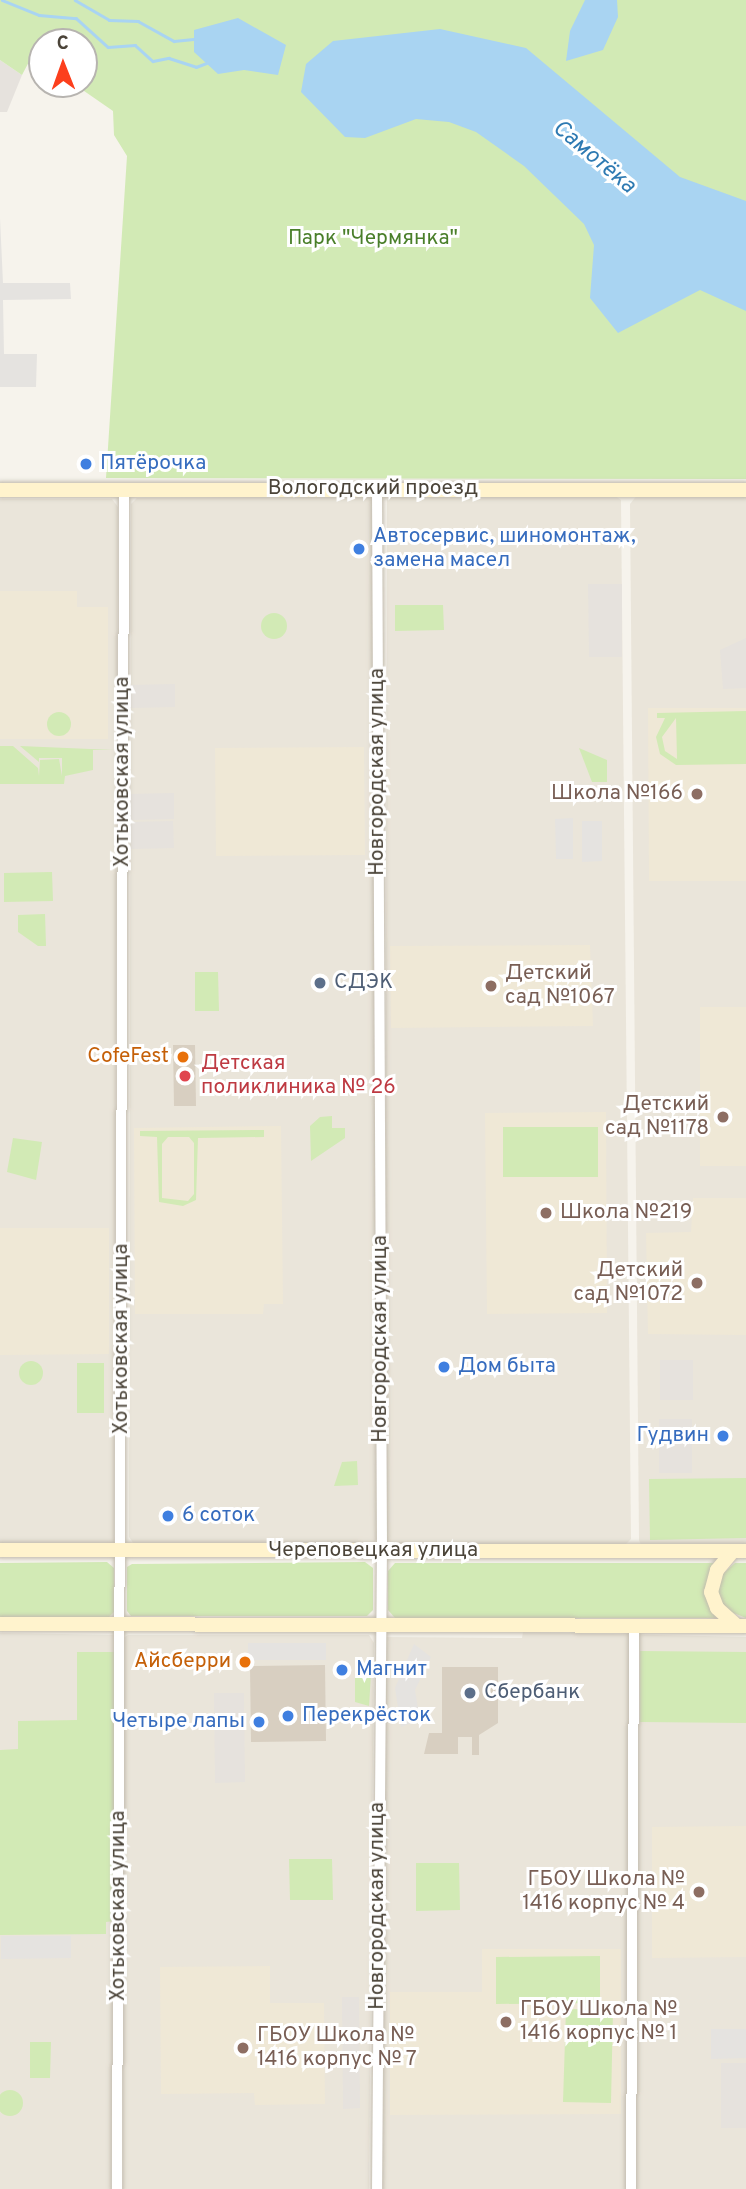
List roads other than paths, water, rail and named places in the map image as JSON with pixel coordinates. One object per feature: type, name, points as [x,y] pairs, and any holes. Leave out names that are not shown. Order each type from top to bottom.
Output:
[{"type":"main road","name":"Вологодский проезд","points":[[0,490],[746,489]]},
{"type":"main road","name":"Череповецкая улица","points":[[0,1550],[739,1551]]},
{"type":"main road","points":[[739,1551],[717,1570],[711,1592],[717,1608],[741,1626]]},
{"type":"main road","points":[[0,1624],[741,1626]]},
{"type":"street","name":"Хотьковская улица","points":[[117,2189],[124,489]]},
{"type":"street","name":"Новгородская улица","points":[[377,489],[381,1552],[377,2189]]},
{"type":"street","points":[[631,2189],[634,1626]]},
{"type":"water","points":[[585,0],[617,0],[618,17],[603,50],[566,61],[570,31]]},
{"type":"water","points":[[238,18],[286,45],[278,75],[244,70],[218,74],[194,52],[194,30]]},
{"type":"water","points":[[440,29],[526,48],[680,177],[746,201],[746,311],[700,290],[618,333],[590,298],[594,245],[584,224],[524,166],[476,132],[449,122],[416,119],[365,138],[345,137],[301,92],[306,64],[333,41]]},
{"type":"waterway","name":"Самотёка","points":[[2,0],[39,15],[76,18],[108,47],[135,45],[153,61],[169,58],[196,67],[209,62]]},
{"type":"waterway","name":"Самотёка","points":[[75,0],[109,20],[138,21],[174,41],[193,39]]},
{"type":"place","name":"Пятёрочка","points":[[86,464]]},
{"type":"place","name":"Автосервис, шиномонтаж, замена масел","points":[[359,549]]},
{"type":"place","name":"Школа №166","points":[[697,794]]},
{"type":"place","name":"СДЭК","points":[[320,983]]},
{"type":"place","name":"Детский сад №1067","points":[[491,986]]},
{"type":"place","name":"CofeFest","points":[[183,1057]]},
{"type":"place","name":"Детская поликлиника № 26","points":[[185,1076]]},
{"type":"place","name":"Детский сад №1178","points":[[723,1117]]},
{"type":"place","name":"Школа №219","points":[[546,1213]]},
{"type":"place","name":"Детский сад №1072","points":[[697,1283]]},
{"type":"place","name":"Дом быта","points":[[444,1367]]},
{"type":"place","name":"Гудвин","points":[[723,1436]]},
{"type":"place","name":"6 соток","points":[[168,1516]]},
{"type":"place","name":"Айсберри","points":[[245,1662]]},
{"type":"place","name":"Магнит","points":[[342,1670]]},
{"type":"place","name":"Сбербанк","points":[[470,1693]]},
{"type":"place","name":"Перекрёсток","points":[[288,1716]]},
{"type":"place","name":"Четыре лапы","points":[[259,1722]]},
{"type":"place","name":"ГБОУ Школа № 1416 корпус № 4","points":[[699,1892]]},
{"type":"place","name":"ГБОУ Школа № 1416 корпус № 1","points":[[506,2022]]},
{"type":"place","name":"ГБОУ Школа № 1416 корпус № 7","points":[[243,2048]]},
{"type":"park label","name":"Парк \"Чермянка\"","points":[[373,239]]}]
